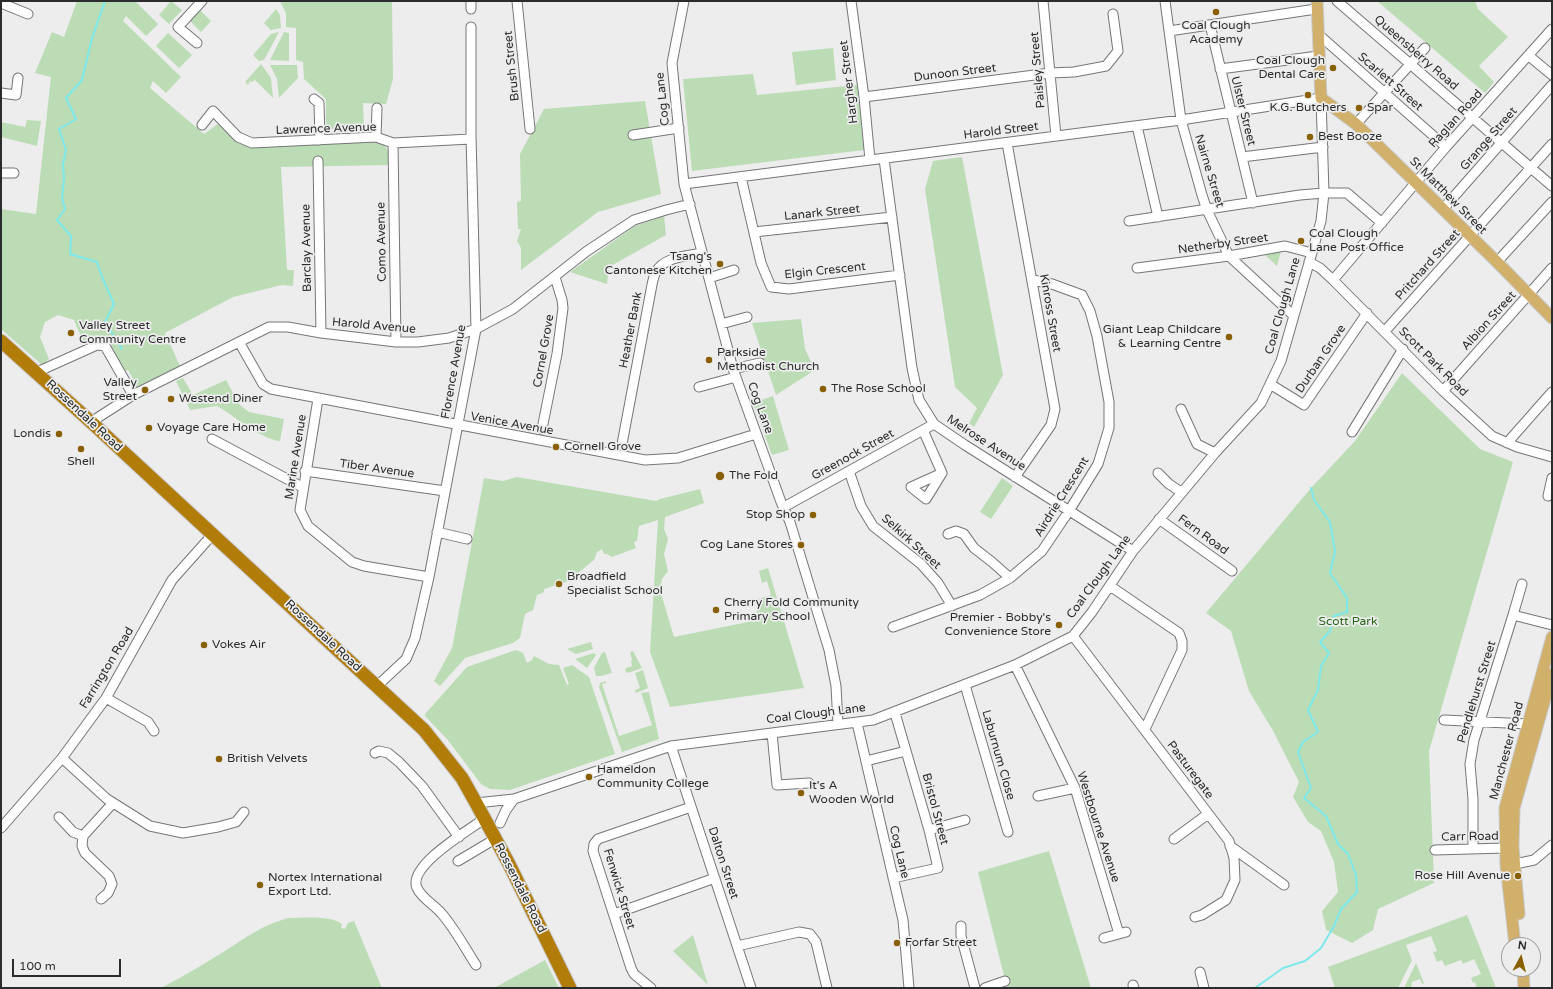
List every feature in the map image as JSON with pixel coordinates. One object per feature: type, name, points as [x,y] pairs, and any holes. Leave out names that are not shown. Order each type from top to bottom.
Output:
[{"type":"highway","name":"Rossendale Road","points":[[1,341],[37,372],[424,730],[462,778],[508,862],[570,988]]},
{"type":"main road","name":"Coal Clough Lane","points":[[1316,5],[1321,98]]},
{"type":"main road","name":"St Matthew Street","points":[[1321,98],[1356,124],[1552,318]]},
{"type":"main road","name":"Manchester Road","points":[[1520,937],[1509,848],[1514,808],[1552,637]]},
{"type":"main road","name":"Manchester Road","points":[[1533,724],[1552,674]]},
{"type":"main road","name":"Manchester Road","points":[[1511,865],[1515,937]]},
{"type":"main road","points":[[1517,977],[1518,988]]},
{"type":"main road","points":[[1523,977],[1524,988]]},
{"type":"street","points":[[197,43],[178,27],[202,1]]},
{"type":"street","name":"Brush Street","points":[[517,1],[530,129]]},
{"type":"street","name":"Cog Lane","points":[[684,1],[672,63],[684,184],[735,373],[756,434],[792,528],[829,650],[836,686],[838,724]]},
{"type":"street","name":"Hargher Street","points":[[851,1],[864,97],[870,160]]},
{"type":"street","name":"Paisley Street","points":[[1043,1],[1056,136]]},
{"type":"street","name":"Nairne Street","points":[[1165,1],[1181,120],[1207,210],[1229,256],[1294,316]]},
{"type":"street","name":"Queensberry Road","points":[[1337,1],[1552,186]]},
{"type":"street","points":[[1,3],[28,14]]},
{"type":"street","points":[[1169,30],[1210,25],[1316,5]]},
{"type":"street","name":"Dunoon Street","points":[[864,97],[1050,73],[1074,72],[1106,66],[1118,51],[1113,14]]},
{"type":"street","name":"Ulster Street","points":[[1210,25],[1253,203]]},
{"type":"street","name":"Florence Avenue","points":[[377,686],[406,659],[415,638],[429,577],[476,329],[471,139],[471,27]]},
{"type":"street","name":"Raglan Road","points":[[1333,280],[1446,147],[1552,29]]},
{"type":"street","name":"Scarlett Street","points":[[1318,34],[1446,147]]},
{"type":"street","points":[[1356,124],[1425,48]]},
{"type":"street","points":[[1220,69],[1318,56]]},
{"type":"street","points":[[1529,56],[1552,75]]},
{"type":"street","points":[[1,93],[16,95],[18,78]]},
{"type":"street","name":"Grange Street","points":[[1443,209],[1552,85]]},
{"type":"street","name":"Harold Street","points":[[684,184],[1137,126],[1321,98]]},
{"type":"street","name":"Coal Clough Lane","points":[[476,803],[514,799],[671,746],[873,720],[895,713],[1015,665],[1073,636],[1092,612],[1133,551],[1215,453],[1261,403],[1281,361],[1310,257],[1322,221],[1324,193],[1321,98]]},
{"type":"street","points":[[314,99],[319,103],[320,140]]},
{"type":"street","points":[[376,138],[377,108]]},
{"type":"street","name":"Lawrence Avenue","points":[[202,125],[213,110],[238,137],[252,143],[376,138],[393,143],[471,139]]},
{"type":"street","points":[[1137,126],[1158,217]]},
{"type":"street","points":[[633,135],[678,128]]},
{"type":"street","name":"Como Avenue","points":[[393,143],[396,342]]},
{"type":"street","name":"Kinross Street","points":[[1007,143],[1033,280],[1055,409],[1051,425],[1015,477]]},
{"type":"street","name":"Pritchard Street","points":[[1385,331],[1552,144]]},
{"type":"street","points":[[1242,157],[1323,147]]},
{"type":"street","name":"Melrose Avenue","points":[[884,158],[912,368],[919,400],[934,424],[1133,551]]},
{"type":"street","name":"Barclay Avenue","points":[[318,161],[321,333]]},
{"type":"street","points":[[1,173],[14,173]]},
{"type":"street","name":"Elgin Crescent","points":[[741,177],[761,263],[771,287],[789,289],[900,275]]},
{"type":"street","points":[[1130,221],[1324,193],[1347,193],[1382,223]]},
{"type":"street","points":[[1497,262],[1552,202]]},
{"type":"street","name":"Harold Avenue","points":[[91,422],[133,395],[269,327],[288,327],[321,333],[396,342],[418,342],[449,338],[476,329],[513,309],[587,251],[634,220],[690,204]]},
{"type":"street","name":"Lanark Street","points":[[754,232],[892,217]]},
{"type":"street","name":"Netherby Street","points":[[1137,268],[1229,256],[1285,246],[1310,257]]},
{"type":"street","name":"Heather Bank","points":[[622,444],[651,290],[656,271],[663,264],[672,260],[702,254]]},
{"type":"street","name":"Scott Park Road","points":[[1310,257],[1444,391],[1492,436],[1517,448],[1552,457]]},
{"type":"street","name":"Albion Street","points":[[1444,391],[1552,268]]},
{"type":"street","points":[[709,278],[734,270]]},
{"type":"street","name":"Cornel Grove","points":[[542,429],[557,354],[563,308],[555,277]]},
{"type":"street","name":"Airdrie Crescent","points":[[893,627],[980,595],[1010,578],[1042,551],[1098,464],[1109,428],[1109,402],[1097,336],[1090,311],[1082,295],[1052,284],[1033,280]]},
{"type":"street","name":"Durban Grove","points":[[1270,384],[1304,405],[1367,313]]},
{"type":"street","points":[[721,324],[747,317]]},
{"type":"street","name":"Venice Avenue","points":[[239,342],[263,384],[271,389],[457,426],[644,460],[678,458],[756,434]]},
{"type":"street","points":[[37,372],[97,345],[105,346],[133,395]]},
{"type":"street","points":[[1352,432],[1403,349]]},
{"type":"street","points":[[699,387],[760,363]]},
{"type":"street","points":[[1507,443],[1552,392]]},
{"type":"street","name":"Marine Avenue","points":[[318,399],[302,487],[300,510],[308,526],[352,562],[364,566],[429,577]]},
{"type":"street","points":[[1181,409],[1197,444],[1215,453]]},
{"type":"street","name":"Greenock Street","points":[[784,507],[934,424]]},
{"type":"street","points":[[923,430],[942,473]]},
{"type":"street","points":[[212,439],[302,487]]},
{"type":"street","name":"Tiber Avenue","points":[[305,471],[445,492]]},
{"type":"street","name":"Selkirk Street","points":[[849,471],[861,506],[873,526],[920,564],[938,583],[952,606]]},
{"type":"street","points":[[1158,472],[1169,484],[1182,492]]},
{"type":"street","points":[[1548,496],[1552,478]]},
{"type":"street","name":"Fern Road","points":[[1159,519],[1232,571]]},
{"type":"street","points":[[948,534],[956,531],[964,534],[974,548],[1010,578]]},
{"type":"street","points":[[437,532],[467,539]]},
{"type":"street","name":"Farrington Road","points":[[1,828],[62,758],[106,698],[172,580],[213,534]]},
{"type":"street","name":"Pendlehurst Street","points":[[1473,849],[1473,799],[1470,764],[1474,740],[1522,584]]},
{"type":"street","points":[[1110,586],[1179,633],[1182,641],[1182,650],[1144,729]]},
{"type":"street","points":[[1513,615],[1552,625]]},
{"type":"street","name":"Pasturegate","points":[[1073,636],[1229,841],[1234,858],[1235,880],[1226,900],[1202,915],[1195,916]]},
{"type":"street","name":"Westbourne Avenue","points":[[1015,665],[1075,788],[1123,933],[1104,938]]},
{"type":"street","name":"Laburnum Close","points":[[965,685],[1008,832]]},
{"type":"street","points":[[106,698],[148,722],[154,731]]},
{"type":"street","name":"Bristol Street","points":[[893,878],[938,868],[929,830],[895,713]]},
{"type":"street","points":[[1444,720],[1533,724]]},
{"type":"street","name":"Cog Lane","points":[[857,723],[903,920],[909,988]]},
{"type":"street","points":[[772,733],[777,785],[809,782]]},
{"type":"street","name":"Dalton Street","points":[[671,746],[751,988]]},
{"type":"street","points":[[375,753],[379,751],[388,753],[399,762],[422,786],[459,836]]},
{"type":"street","points":[[866,761],[906,751]]},
{"type":"street","points":[[62,758],[113,803],[150,826],[183,833],[218,827],[236,822],[244,812]]},
{"type":"street","points":[[1038,796],[1075,788]]},
{"type":"street","points":[[500,822],[514,799]]},
{"type":"street","points":[[102,899],[108,893],[112,884],[109,876],[85,854],[82,846],[83,836],[113,803]]},
{"type":"street","name":"Fenwick Street","points":[[651,988],[634,974],[593,852],[594,844],[598,839],[692,807]]},
{"type":"street","points":[[1174,839],[1208,814]]},
{"type":"street","points":[[59,817],[73,832],[83,836]]},
{"type":"street","points":[[476,965],[444,915],[436,907],[427,902],[416,887],[416,877],[427,862],[459,836],[484,819]]},
{"type":"street","points":[[929,830],[965,820]]},
{"type":"street","points":[[458,861],[495,840]]},
{"type":"street","points":[[1511,865],[1534,860],[1552,845]]},
{"type":"street","points":[[1230,846],[1284,884]]},
{"type":"street","name":"Carr Road","points":[[1435,850],[1509,848]]},
{"type":"street","points":[[614,914],[715,878]]},
{"type":"street","points":[[961,926],[961,936],[975,988]]},
{"type":"street","points":[[737,946],[799,932],[810,934],[816,942],[827,988]]},
{"type":"street","points":[[1200,972],[1204,988]]},
{"type":"street","points":[[985,988],[1005,981]]},
{"type":"green space","points":[[77,1],[135,1],[158,24],[146,36],[126,16],[123,21],[181,77],[166,93],[153,81],[150,88],[204,134],[218,124],[238,143],[255,148],[373,142],[384,144],[392,158],[392,165],[281,167],[287,270],[294,270],[293,286],[282,285],[233,297],[165,333],[180,366],[139,388],[132,386],[135,382],[128,370],[123,372],[106,342],[86,348],[74,320],[58,315],[45,322],[40,337],[49,359],[42,365],[1,329],[1,209],[36,214],[51,77],[35,73],[52,32],[64,37]]},
{"type":"green space","points":[[171,1],[182,10],[169,24],[159,15]]},
{"type":"green space","points":[[280,1],[392,1],[393,79],[386,104],[363,103],[364,129],[326,129],[326,99],[304,79],[303,62],[296,60],[296,28],[286,27],[286,13]]},
{"type":"green space","points":[[1377,1],[1475,1],[1478,9],[1508,37],[1479,66],[1494,82],[1485,93]]},
{"type":"green space","points":[[199,9],[211,21],[201,32],[189,20]]},
{"type":"green space","points":[[276,9],[280,15],[281,28],[271,30],[264,23]]},
{"type":"green space","points":[[279,32],[264,60],[259,61],[253,55],[271,34]]},
{"type":"green space","points":[[284,32],[289,33],[289,61],[270,60]]},
{"type":"green space","points":[[168,33],[192,55],[179,68],[156,46]]},
{"type":"green space","points":[[833,48],[836,80],[796,85],[792,52]]},
{"type":"green space","points":[[261,64],[271,78],[273,98],[255,80],[252,82],[250,81],[248,85],[245,82]]},
{"type":"green space","points":[[270,65],[297,65],[298,78],[279,98],[277,79]]},
{"type":"green space","points":[[753,74],[757,95],[857,85],[864,150],[692,171],[683,79]]},
{"type":"green space","points":[[645,101],[661,194],[598,212],[521,270],[521,248],[517,241],[521,229],[518,229],[517,202],[521,201],[520,154],[544,109]]},
{"type":"green space","points":[[27,120],[41,121],[37,146],[1,137],[1,122],[25,127]]},
{"type":"green space","points":[[962,157],[1003,375],[974,427],[969,423],[977,408],[955,387],[925,189],[933,161]]},
{"type":"green space","points":[[664,216],[666,235],[609,267],[607,284],[570,272],[635,226]]},
{"type":"green space","points":[[1281,251],[1277,266],[1265,255]]},
{"type":"green space","points":[[801,319],[805,349],[815,370],[776,395],[752,323]]},
{"type":"green space","name":"Scott Park","points":[[1402,373],[1480,449],[1513,462],[1429,751],[1434,883],[1378,909],[1373,930],[1352,943],[1326,930],[1322,911],[1338,892],[1334,862],[1321,831],[1308,822],[1293,797],[1299,782],[1272,729],[1249,691],[1231,631],[1206,613],[1311,488],[1355,441]]},
{"type":"green space","points":[[183,378],[193,395],[226,380],[240,405],[249,412],[284,419],[280,441],[256,432],[217,406],[190,410],[176,381]]},
{"type":"green space","points":[[773,396],[789,450],[772,455],[753,403]]},
{"type":"green space","points":[[517,477],[656,501],[700,489],[704,503],[665,517],[664,529],[668,539],[664,554],[668,571],[662,579],[660,590],[674,637],[758,620],[755,600],[771,595],[767,581],[762,583],[759,571],[768,568],[804,688],[670,707],[650,652],[658,520],[639,526],[637,541],[634,542],[636,548],[612,557],[604,554],[602,549],[597,552],[594,560],[578,573],[578,578],[544,589],[544,592],[537,595],[533,610],[525,614],[520,638],[513,643],[465,658],[440,686],[434,681],[452,648],[484,478],[503,481]]},
{"type":"green space","points":[[1002,478],[1013,486],[991,519],[980,512]]},
{"type":"green space","points":[[591,642],[593,649],[576,654],[567,649]]},
{"type":"green space","points":[[516,650],[523,653],[527,663],[532,660],[534,656],[549,664],[559,665],[567,685],[569,684],[563,668],[572,665],[589,677],[615,754],[510,790],[490,789],[481,784],[447,739],[425,716],[425,714],[467,667]]},
{"type":"green space","points":[[633,651],[642,668],[628,673],[625,671],[626,668],[632,666],[630,652]]},
{"type":"green space","points":[[605,652],[612,673],[596,676],[594,668],[602,653]]},
{"type":"green space","points":[[594,653],[596,655],[587,668],[575,659]]},
{"type":"green space","points":[[643,670],[648,688],[636,693],[635,690],[640,688],[635,673]]},
{"type":"green space","points":[[606,681],[606,683],[602,684],[619,736],[652,725],[641,693],[649,692],[659,739],[622,752],[599,687],[600,683]]},
{"type":"green space","points":[[1049,851],[1091,988],[1007,988],[978,872]]},
{"type":"green space","points":[[1467,915],[1496,988],[1477,988],[1475,982],[1473,983],[1471,978],[1481,974],[1474,959],[1463,964],[1461,960],[1445,966],[1442,960],[1437,962],[1433,952],[1437,951],[1431,936],[1406,945],[1412,960],[1398,988],[1335,988],[1328,967]]},
{"type":"green space","points":[[288,918],[331,919],[342,924],[341,928],[345,929],[348,923],[354,921],[382,988],[161,988],[257,931]]},
{"type":"green space","points":[[693,935],[708,985],[673,951]]},
{"type":"green space","points":[[545,960],[559,988],[494,988]]},
{"type":"green space","points":[[1416,963],[1424,983],[1422,984],[1420,979],[1412,982],[1411,988],[1404,988]]},
{"type":"waterway","points":[[105,1],[92,38],[82,80],[66,98],[76,119],[59,129],[66,150],[63,164],[64,179],[62,198],[65,209],[57,220],[71,236],[70,254],[97,262],[114,304],[105,322],[122,349]]},
{"type":"waterway","points":[[1255,988],[1283,968],[1305,961],[1321,948],[1334,926],[1341,909],[1357,892],[1356,875],[1348,854],[1338,844],[1326,816],[1304,798],[1311,788],[1298,752],[1303,742],[1318,732],[1308,710],[1318,690],[1321,666],[1329,653],[1320,642],[1330,631],[1334,616],[1347,612],[1347,598],[1330,573],[1335,552],[1330,522],[1314,500],[1311,488]]},
{"type":"place","name":"Coal Clough Academy","points":[[1216,12]]},
{"type":"place","name":"Coal Clough Dental Care","points":[[1333,68]]},
{"type":"place","name":"K.G. Butchers","points":[[1308,95]]},
{"type":"place","name":"Spar","points":[[1359,108]]},
{"type":"place","name":"Best Booze","points":[[1310,137]]},
{"type":"place","name":"Coal Clough Lane Post Office","points":[[1301,241]]},
{"type":"place","name":"Tsang's Cantonese Kitchen","points":[[720,264]]},
{"type":"place","name":"Valley Street Community Centre","points":[[71,333]]},
{"type":"place","name":"Giant Leap Childcare & Learning Centre","points":[[1229,337]]},
{"type":"place","name":"Parkside Methodist Church","points":[[709,360]]},
{"type":"place","name":"The Rose School","points":[[823,389]]},
{"type":"place","name":"Valley Street","points":[[145,390]]},
{"type":"place","name":"Westend Diner","points":[[171,399]]},
{"type":"place","name":"Voyage Care Home","points":[[149,428]]},
{"type":"place","name":"Londis","points":[[59,434]]},
{"type":"place","name":"Cornell Grove","points":[[556,447]]},
{"type":"place","name":"Shell","points":[[81,449]]},
{"type":"place","name":"The Fold","points":[[720,476]]},
{"type":"place","name":"Stop Shop","points":[[813,515]]},
{"type":"place","name":"Cog Lane Stores","points":[[801,545]]},
{"type":"place","name":"Broadfield Specialist School","points":[[559,584]]},
{"type":"place","name":"Cherry Fold Community Primary School","points":[[716,610]]},
{"type":"place","name":"Premier - Bobby's Convenience Store","points":[[1059,625]]},
{"type":"place","name":"Vokes Air","points":[[204,645]]},
{"type":"place","name":"British Velvets","points":[[219,759]]},
{"type":"place","name":"Hameldon Community College","points":[[589,777]]},
{"type":"place","name":"It's A Wooden World","points":[[801,793]]},
{"type":"place","name":"Rose Hill Avenue","points":[[1518,876]]},
{"type":"place","name":"Nortex International Export Ltd.","points":[[260,885]]},
{"type":"place","name":"Forfar Street","points":[[897,943]]}]
